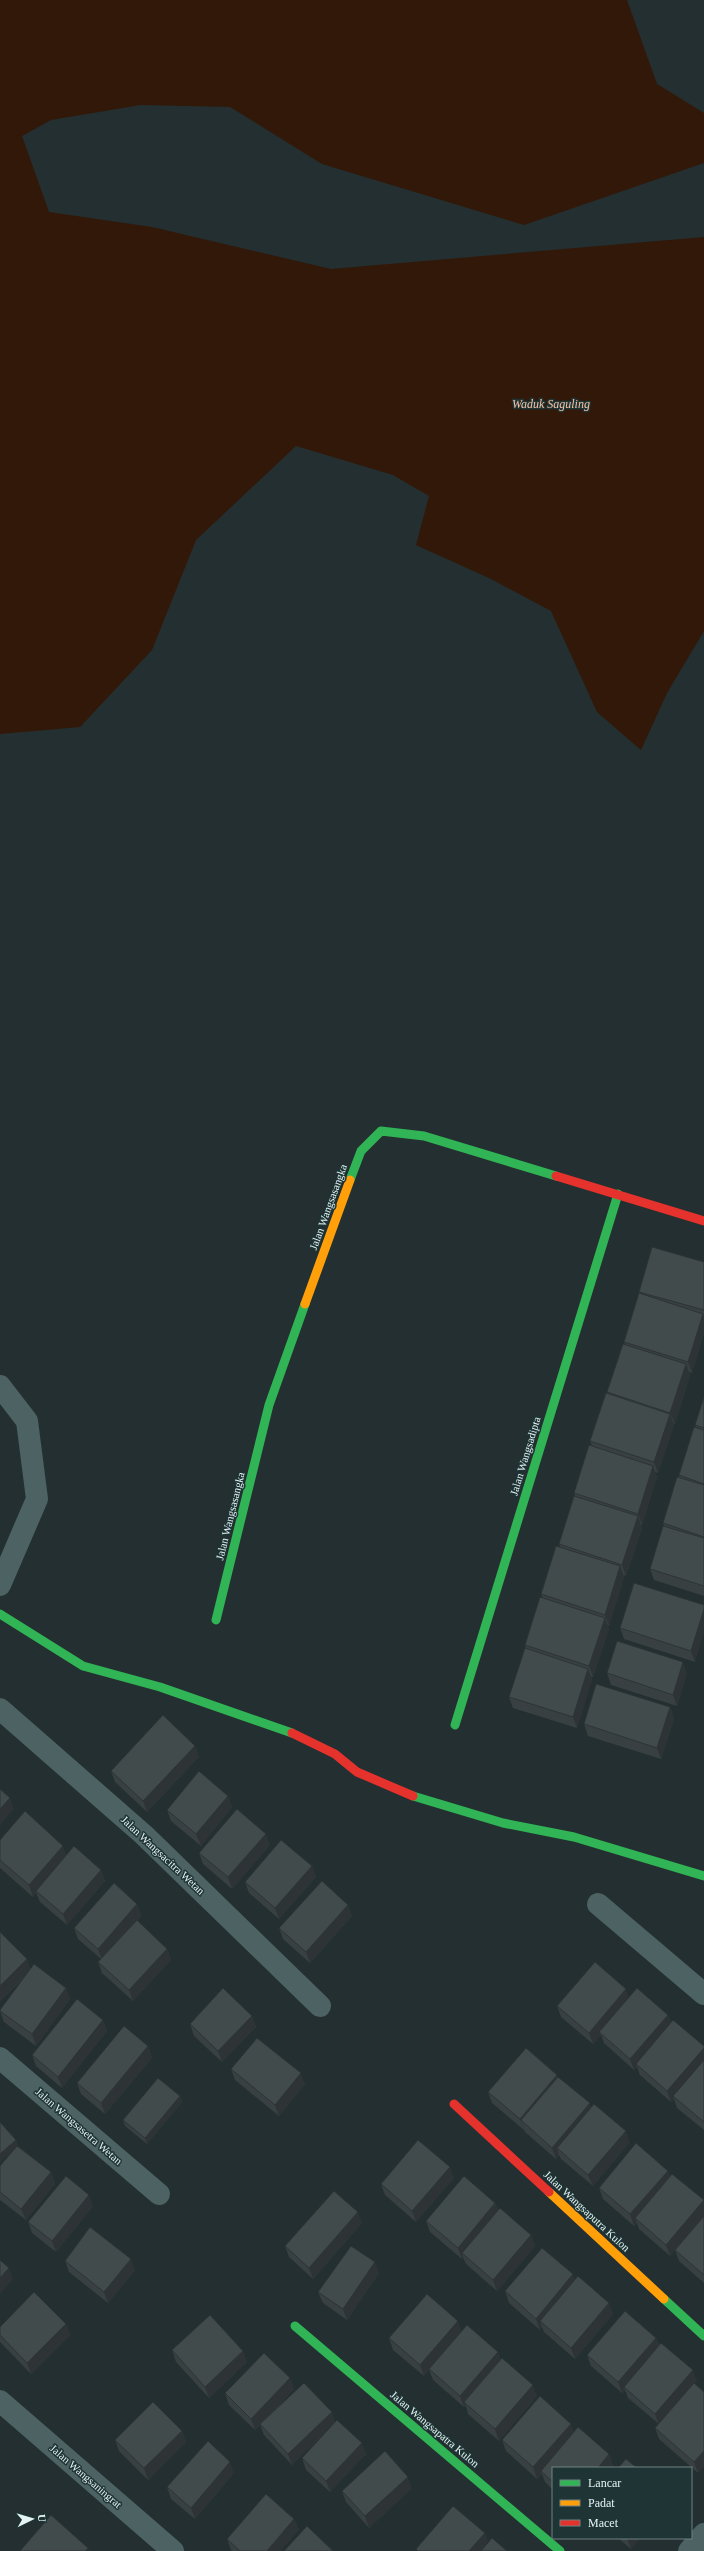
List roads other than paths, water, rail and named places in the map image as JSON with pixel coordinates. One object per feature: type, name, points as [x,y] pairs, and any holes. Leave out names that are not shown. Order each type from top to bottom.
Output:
[{"type":"street","name":"Jalan Wangsasangka","points":[[216,1620],[269,1405],[361,1151],[381,1131],[424,1136],[704,1221]]},
{"type":"street","name":"Jalan Wangsadipta","points":[[455,1725],[618,1194]]},
{"type":"street","points":[[0,1386],[27,1421],[37,1499],[0,1585]]},
{"type":"street","points":[[0,1614],[83,1666],[160,1687],[275,1726],[335,1754],[357,1772],[375,1781],[427,1801],[503,1823],[574,1837],[704,1876]]},
{"type":"street","name":"Jalan Wangsacitra Wetan","points":[[0,1709],[144,1835],[320,2006]]},
{"type":"street","points":[[598,1904],[704,1994]]},
{"type":"street","name":"Jalan Wangsasetra Wetan","points":[[0,2058],[159,2194]]},
{"type":"street","name":"Jalan Wangsaputra Kulon","points":[[454,2104],[704,2336]]},
{"type":"street","name":"Jalan Wangsapatra Kulon","points":[[295,2326],[560,2551]]},
{"type":"street","name":"Jalan Wangsaningrat","points":[[0,2401],[173,2551]]},
{"type":"street","points":[[689,2551],[704,2534]]},
{"type":"water","name":"Waduk Saguling","points":[[0,0],[627,0],[657,84],[704,113],[704,163],[524,225],[322,164],[230,107],[141,105],[51,120],[22,136],[49,212],[152,227],[331,269],[704,237],[704,631],[667,693],[641,750],[597,712],[551,611],[491,579],[416,545],[429,496],[393,475],[296,446],[196,540],[152,650],[80,727],[0,734]]}]
